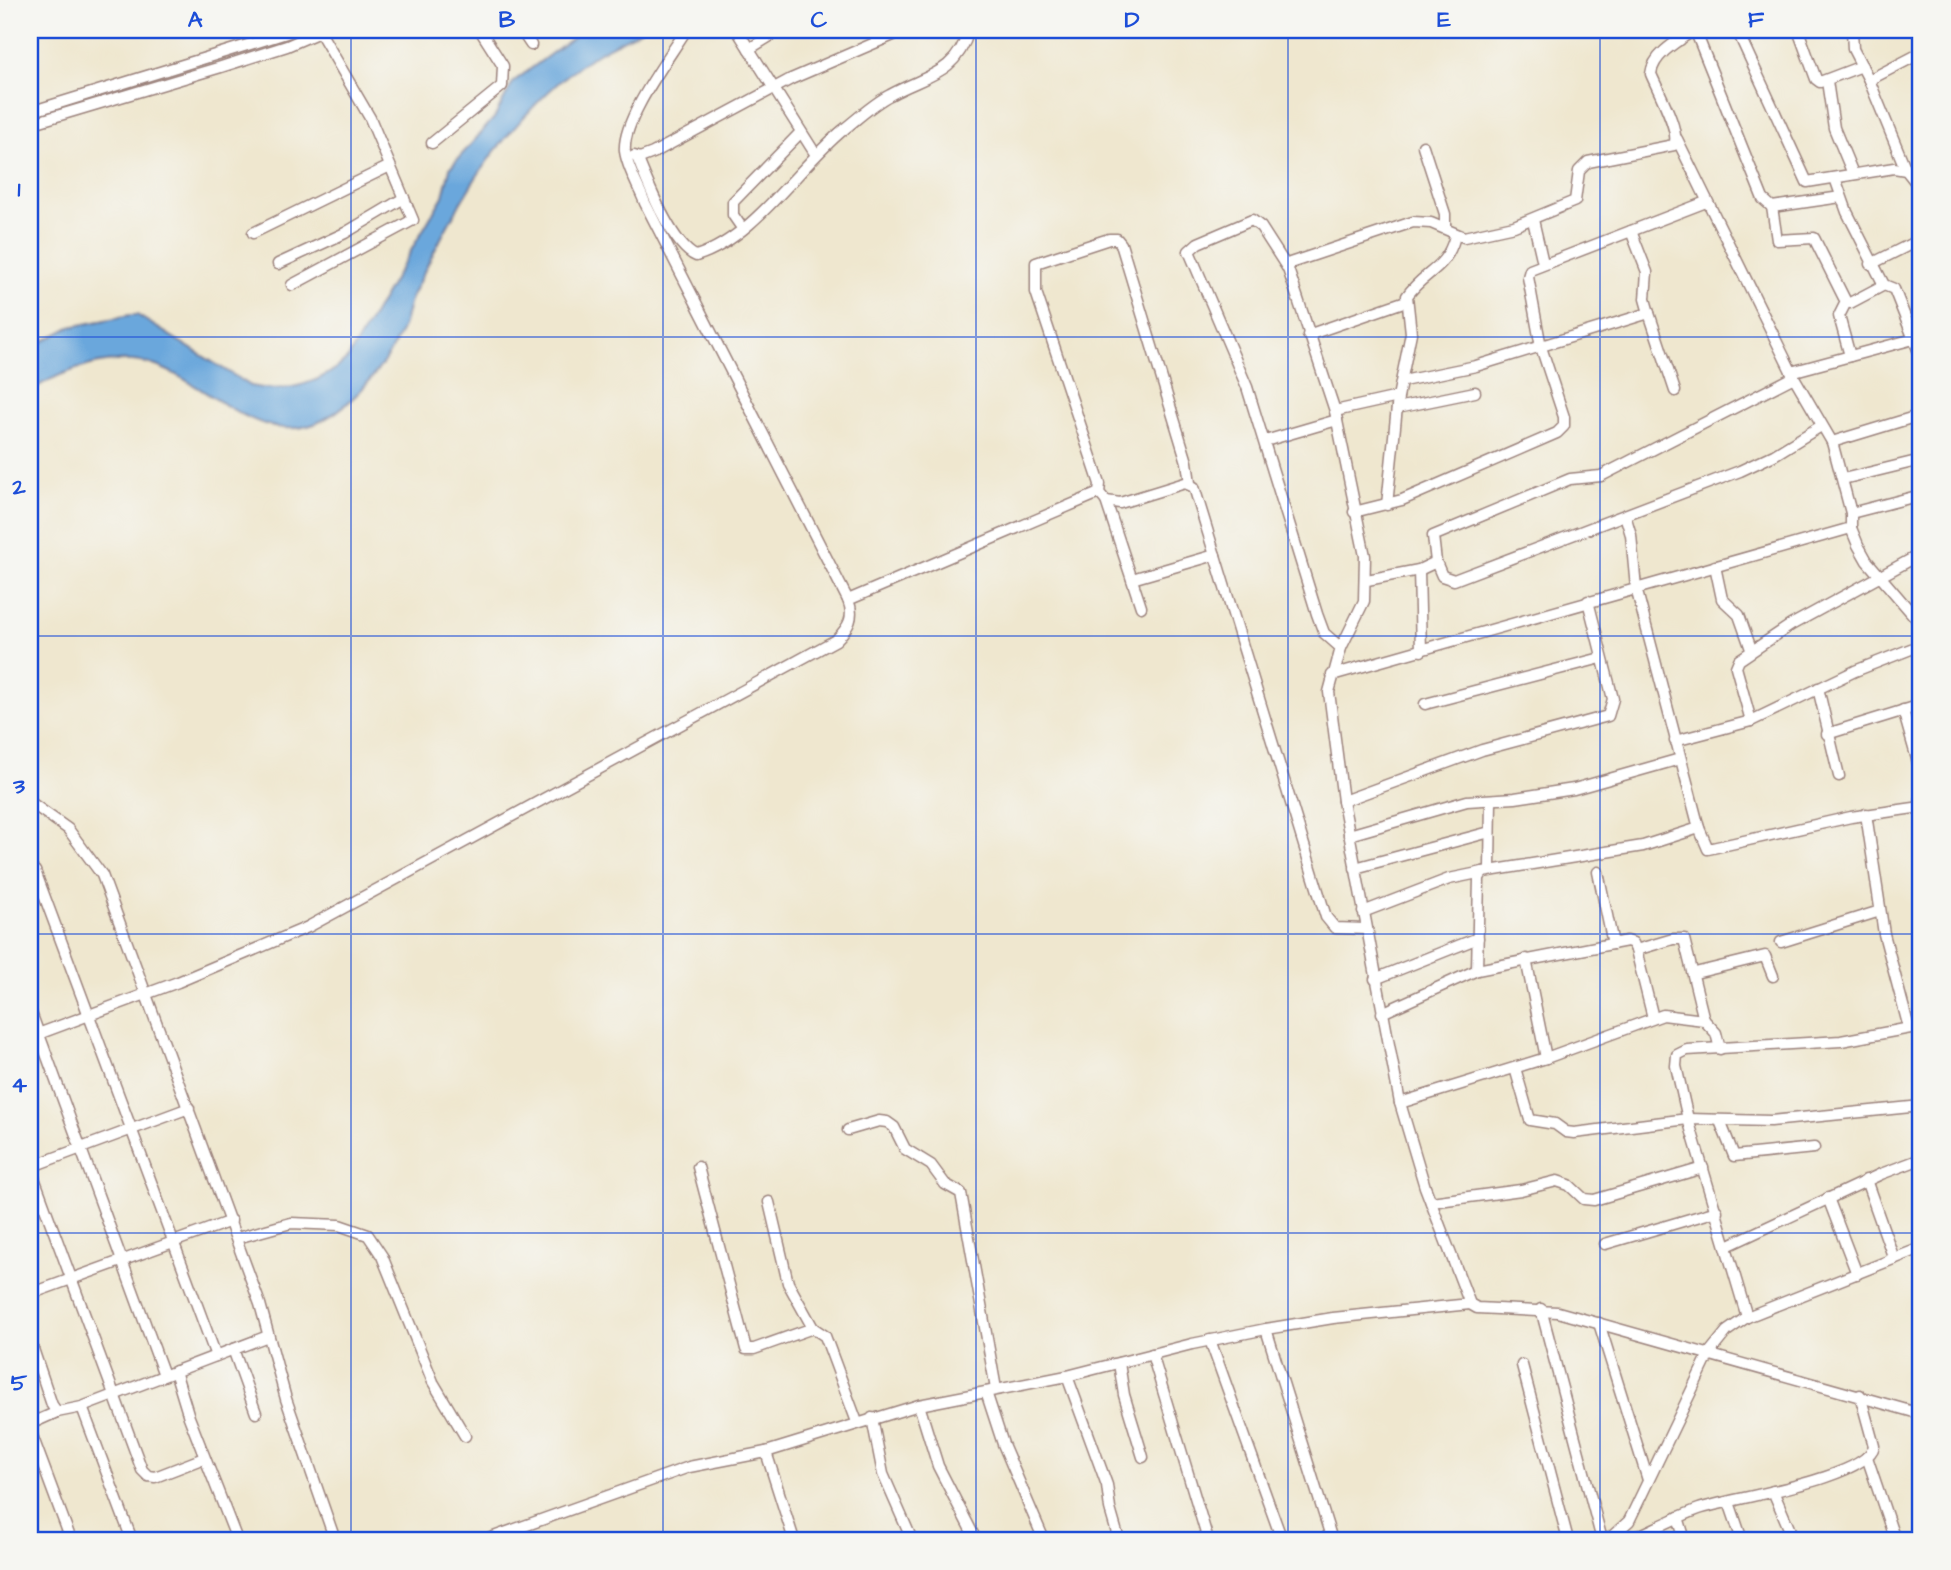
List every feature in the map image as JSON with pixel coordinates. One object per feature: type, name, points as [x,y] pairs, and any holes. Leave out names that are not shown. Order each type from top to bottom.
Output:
[{"type":"street","points":[[30,111],[296,30]]},
{"type":"street","points":[[432,143],[502,86],[504,69],[480,30]]},
{"type":"street","points":[[522,30],[531,45]]},
{"type":"street","points":[[34,1035],[308,928],[836,640],[846,630],[852,617],[848,600],[645,203],[625,150],[628,132],[636,114],[686,30]]},
{"type":"street","points":[[737,30],[816,155]]},
{"type":"street","points":[[749,49],[780,30]]},
{"type":"street","points":[[637,157],[667,146],[773,89],[905,30]]},
{"type":"street","points":[[625,150],[637,157],[656,202],[690,253],[696,256],[710,251],[742,228],[774,200],[816,155],[887,96],[948,66],[960,55],[969,30]]},
{"type":"street","points":[[1846,302],[1814,237],[1777,240],[1772,207],[1763,199],[1751,174],[1695,30],[1678,35],[1654,64],[1651,74],[1677,139],[1793,375],[1832,442],[1851,513],[1851,528],[1867,561],[1921,624]]},
{"type":"street","points":[[1738,30],[1800,172],[1807,182],[1853,174],[1906,170]]},
{"type":"street","points":[[1798,30],[1816,79],[1827,81],[1862,66]]},
{"type":"street","points":[[1853,30],[1850,40],[1906,170],[1921,189]]},
{"type":"street","points":[[30,124],[222,67],[322,31],[370,118],[413,220],[292,285]]},
{"type":"street","points":[[1869,80],[1921,53]]},
{"type":"street","points":[[1827,81],[1834,128],[1853,174]]},
{"type":"street","points":[[742,228],[733,215],[733,202],[800,133]]},
{"type":"street","points":[[1288,269],[1297,260],[1398,224],[1431,223],[1445,228],[1455,236],[1485,234],[1532,220],[1575,201],[1579,171],[1588,162],[1668,148],[1677,139]]},
{"type":"street","points":[[1423,146],[1445,214],[1445,228]]},
{"type":"street","points":[[253,233],[390,166]]},
{"type":"street","points":[[1835,178],[1871,264],[1884,285],[1894,289],[1918,337],[1921,357]]},
{"type":"street","points":[[1772,207],[1841,197]]},
{"type":"street","points":[[278,264],[345,233],[404,198]]},
{"type":"street","points":[[1354,512],[1387,506],[1557,433],[1564,426],[1541,346],[1528,277],[1530,270],[1544,262],[1706,202]]},
{"type":"street","points":[[1341,649],[1324,633],[1265,441],[1228,338],[1189,251],[1198,243],[1252,220],[1261,227],[1288,269],[1336,415],[1365,556],[1367,580],[1364,601],[1332,675],[1330,712],[1349,835],[1400,1103],[1431,1202],[1471,1304],[1477,1308],[1541,1310],[1599,1323],[1710,1352],[1921,1414]]},
{"type":"street","points":[[1532,220],[1544,262]]},
{"type":"street","points":[[1631,231],[1647,272],[1645,299],[1675,391]]},
{"type":"street","points":[[1387,506],[1398,397],[1411,334],[1406,301],[1411,290],[1444,263],[1451,253],[1455,236]]},
{"type":"street","points":[[1141,607],[1102,497],[1036,292],[1033,268],[1036,263],[1109,239],[1117,239],[1125,255],[1187,462],[1190,483],[1215,555],[1326,917],[1335,928],[1366,929]]},
{"type":"street","points":[[1871,264],[1921,239]]},
{"type":"street","points":[[1846,302],[1850,303],[1884,285]]},
{"type":"street","points":[[1308,334],[1406,301]]},
{"type":"street","points":[[1846,302],[1839,316],[1850,356]]},
{"type":"street","points":[[1403,381],[1456,372],[1649,313]]},
{"type":"street","points":[[1821,426],[1751,466],[1454,580],[1442,576],[1436,562],[1433,536],[1570,479],[1601,476],[1793,375],[1918,337]]},
{"type":"street","points":[[1397,408],[1475,392]]},
{"type":"street","points":[[1265,441],[1336,415],[1398,397]]},
{"type":"street","points":[[1832,442],[1921,415]]},
{"type":"street","points":[[1843,479],[1921,460]]},
{"type":"street","points":[[848,600],[1102,497],[1120,503],[1190,483]]},
{"type":"street","points":[[1851,513],[1921,495]]},
{"type":"street","points":[[1625,515],[1631,535],[1636,587],[1675,741],[1699,828],[1708,849],[1921,804],[1921,773],[1903,710]]},
{"type":"street","points":[[1332,675],[1851,528]]},
{"type":"street","points":[[1751,721],[1736,667],[1751,649],[1921,554]]},
{"type":"street","points":[[1132,579],[1215,555]]},
{"type":"street","points":[[1367,580],[1419,570],[1436,562]]},
{"type":"street","points":[[1715,566],[1721,599],[1739,615],[1751,649]]},
{"type":"street","points":[[1419,570],[1422,651]]},
{"type":"street","points":[[1343,800],[1482,750],[1608,716],[1613,699],[1588,601]]},
{"type":"street","points":[[1675,741],[1751,721],[1818,688],[1921,645]]},
{"type":"street","points":[[1425,704],[1601,658]]},
{"type":"street","points":[[1818,688],[1839,776]]},
{"type":"street","points":[[1827,734],[1921,705]]},
{"type":"street","points":[[1349,835],[1460,803],[1574,789],[1680,759]]},
{"type":"street","points":[[1477,970],[1479,878],[1487,870],[1490,800]]},
{"type":"street","points":[[30,802],[68,829],[102,875],[237,1237],[286,1399],[335,1540]]},
{"type":"street","points":[[1866,814],[1889,958],[1909,1028]]},
{"type":"street","points":[[1363,912],[1468,873],[1643,846],[1699,828]]},
{"type":"street","points":[[1355,868],[1490,832]]},
{"type":"street","points":[[35,871],[216,1356]]},
{"type":"street","points":[[1598,872],[1612,944]]},
{"type":"street","points":[[1781,942],[1881,911]]},
{"type":"street","points":[[1375,979],[1478,937]]},
{"type":"street","points":[[1636,950],[1680,938],[1686,943],[1704,1020],[1716,1034],[1720,1049]]},
{"type":"street","points":[[1382,1013],[1477,970],[1626,942],[1633,943],[1636,950],[1653,1018]]},
{"type":"street","points":[[1695,973],[1765,956],[1773,976]]},
{"type":"street","points":[[1526,959],[1546,1058]]},
{"type":"street","points":[[30,1010],[34,1035],[82,1148],[164,1375]]},
{"type":"street","points":[[1400,1103],[1546,1058],[1653,1018],[1676,1014],[1704,1020]]},
{"type":"street","points":[[1747,1317],[1688,1119],[1676,1066],[1677,1055],[1687,1050],[1840,1041],[1921,1026]]},
{"type":"street","points":[[1516,1068],[1530,1120],[1537,1124],[1555,1124],[1566,1132],[1574,1133],[1688,1119],[1771,1121],[1921,1106]]},
{"type":"street","points":[[189,1108],[30,1167],[112,1395],[142,1470],[148,1476],[164,1475],[204,1458]]},
{"type":"street","points":[[848,1130],[880,1121],[887,1122],[913,1157],[931,1165],[945,1184],[961,1194],[991,1390],[1008,1456],[1044,1540]]},
{"type":"street","points":[[1720,1121],[1734,1156],[1814,1148]]},
{"type":"street","points":[[1727,1246],[1867,1180],[1921,1159]]},
{"type":"street","points":[[698,1167],[746,1349],[754,1349],[813,1328]]},
{"type":"street","points":[[1431,1202],[1521,1190],[1557,1181],[1569,1185],[1584,1199],[1594,1200],[1703,1168]]},
{"type":"street","points":[[1867,1180],[1894,1259]]},
{"type":"street","points":[[1828,1198],[1857,1274]]},
{"type":"street","points":[[769,1202],[788,1283],[813,1328],[825,1336],[857,1422]]},
{"type":"street","points":[[1605,1244],[1717,1211]]},
{"type":"street","points":[[30,1294],[231,1222]]},
{"type":"street","points":[[237,1237],[291,1223],[339,1225],[368,1235],[382,1256],[433,1382],[465,1436]]},
{"type":"street","points":[[1608,1540],[1629,1521],[1710,1352],[1727,1331],[1747,1317],[1921,1248]]},
{"type":"street","points":[[485,1540],[689,1466],[766,1452],[919,1405],[1068,1376],[1210,1340],[1266,1329],[1333,1318],[1471,1304]]},
{"type":"street","points":[[1541,1310],[1602,1540]]},
{"type":"street","points":[[1599,1323],[1648,1480]]},
{"type":"street","points":[[1266,1329],[1332,1540]]},
{"type":"street","points":[[30,1424],[268,1336]]},
{"type":"street","points":[[30,1340],[52,1405],[57,1412]]},
{"type":"street","points":[[1210,1340],[1282,1540]]},
{"type":"street","points":[[233,1349],[256,1413]]},
{"type":"street","points":[[1152,1354],[1208,1540]]},
{"type":"street","points":[[1119,1363],[1124,1395],[1143,1457]]},
{"type":"street","points":[[1522,1365],[1568,1540]]},
{"type":"street","points":[[175,1371],[204,1458],[237,1540]]},
{"type":"street","points":[[1068,1376],[1107,1485],[1111,1518],[1119,1540]]},
{"type":"street","points":[[1629,1521],[1635,1539],[1678,1517],[1829,1477],[1867,1457],[1874,1446],[1860,1395]]},
{"type":"street","points":[[919,1405],[938,1466],[976,1540]]},
{"type":"street","points":[[82,1406],[132,1540]]},
{"type":"street","points":[[872,1418],[883,1474],[912,1540]]},
{"type":"street","points":[[30,1430],[71,1540]]},
{"type":"street","points":[[766,1452],[794,1540]]},
{"type":"street","points":[[1867,1457],[1895,1540]]},
{"type":"street","points":[[1773,1491],[1794,1540]]},
{"type":"street","points":[[1728,1502],[1742,1540]]},
{"type":"street","points":[[1678,1517],[1685,1540]]},
{"type":"street","points":[[521,1528],[526,1540]]},
{"type":"water","points":[[583,30],[640,30],[598,53],[570,73],[530,111],[495,151],[460,203],[439,242],[411,298],[396,342],[370,380],[335,413],[301,428],[279,428],[237,412],[176,375],[140,362],[91,365],[58,376],[30,391],[30,348],[70,327],[130,315],[137,315],[251,386],[277,389],[290,387],[328,374],[348,358],[443,196],[450,168],[495,117],[513,82]]}]
